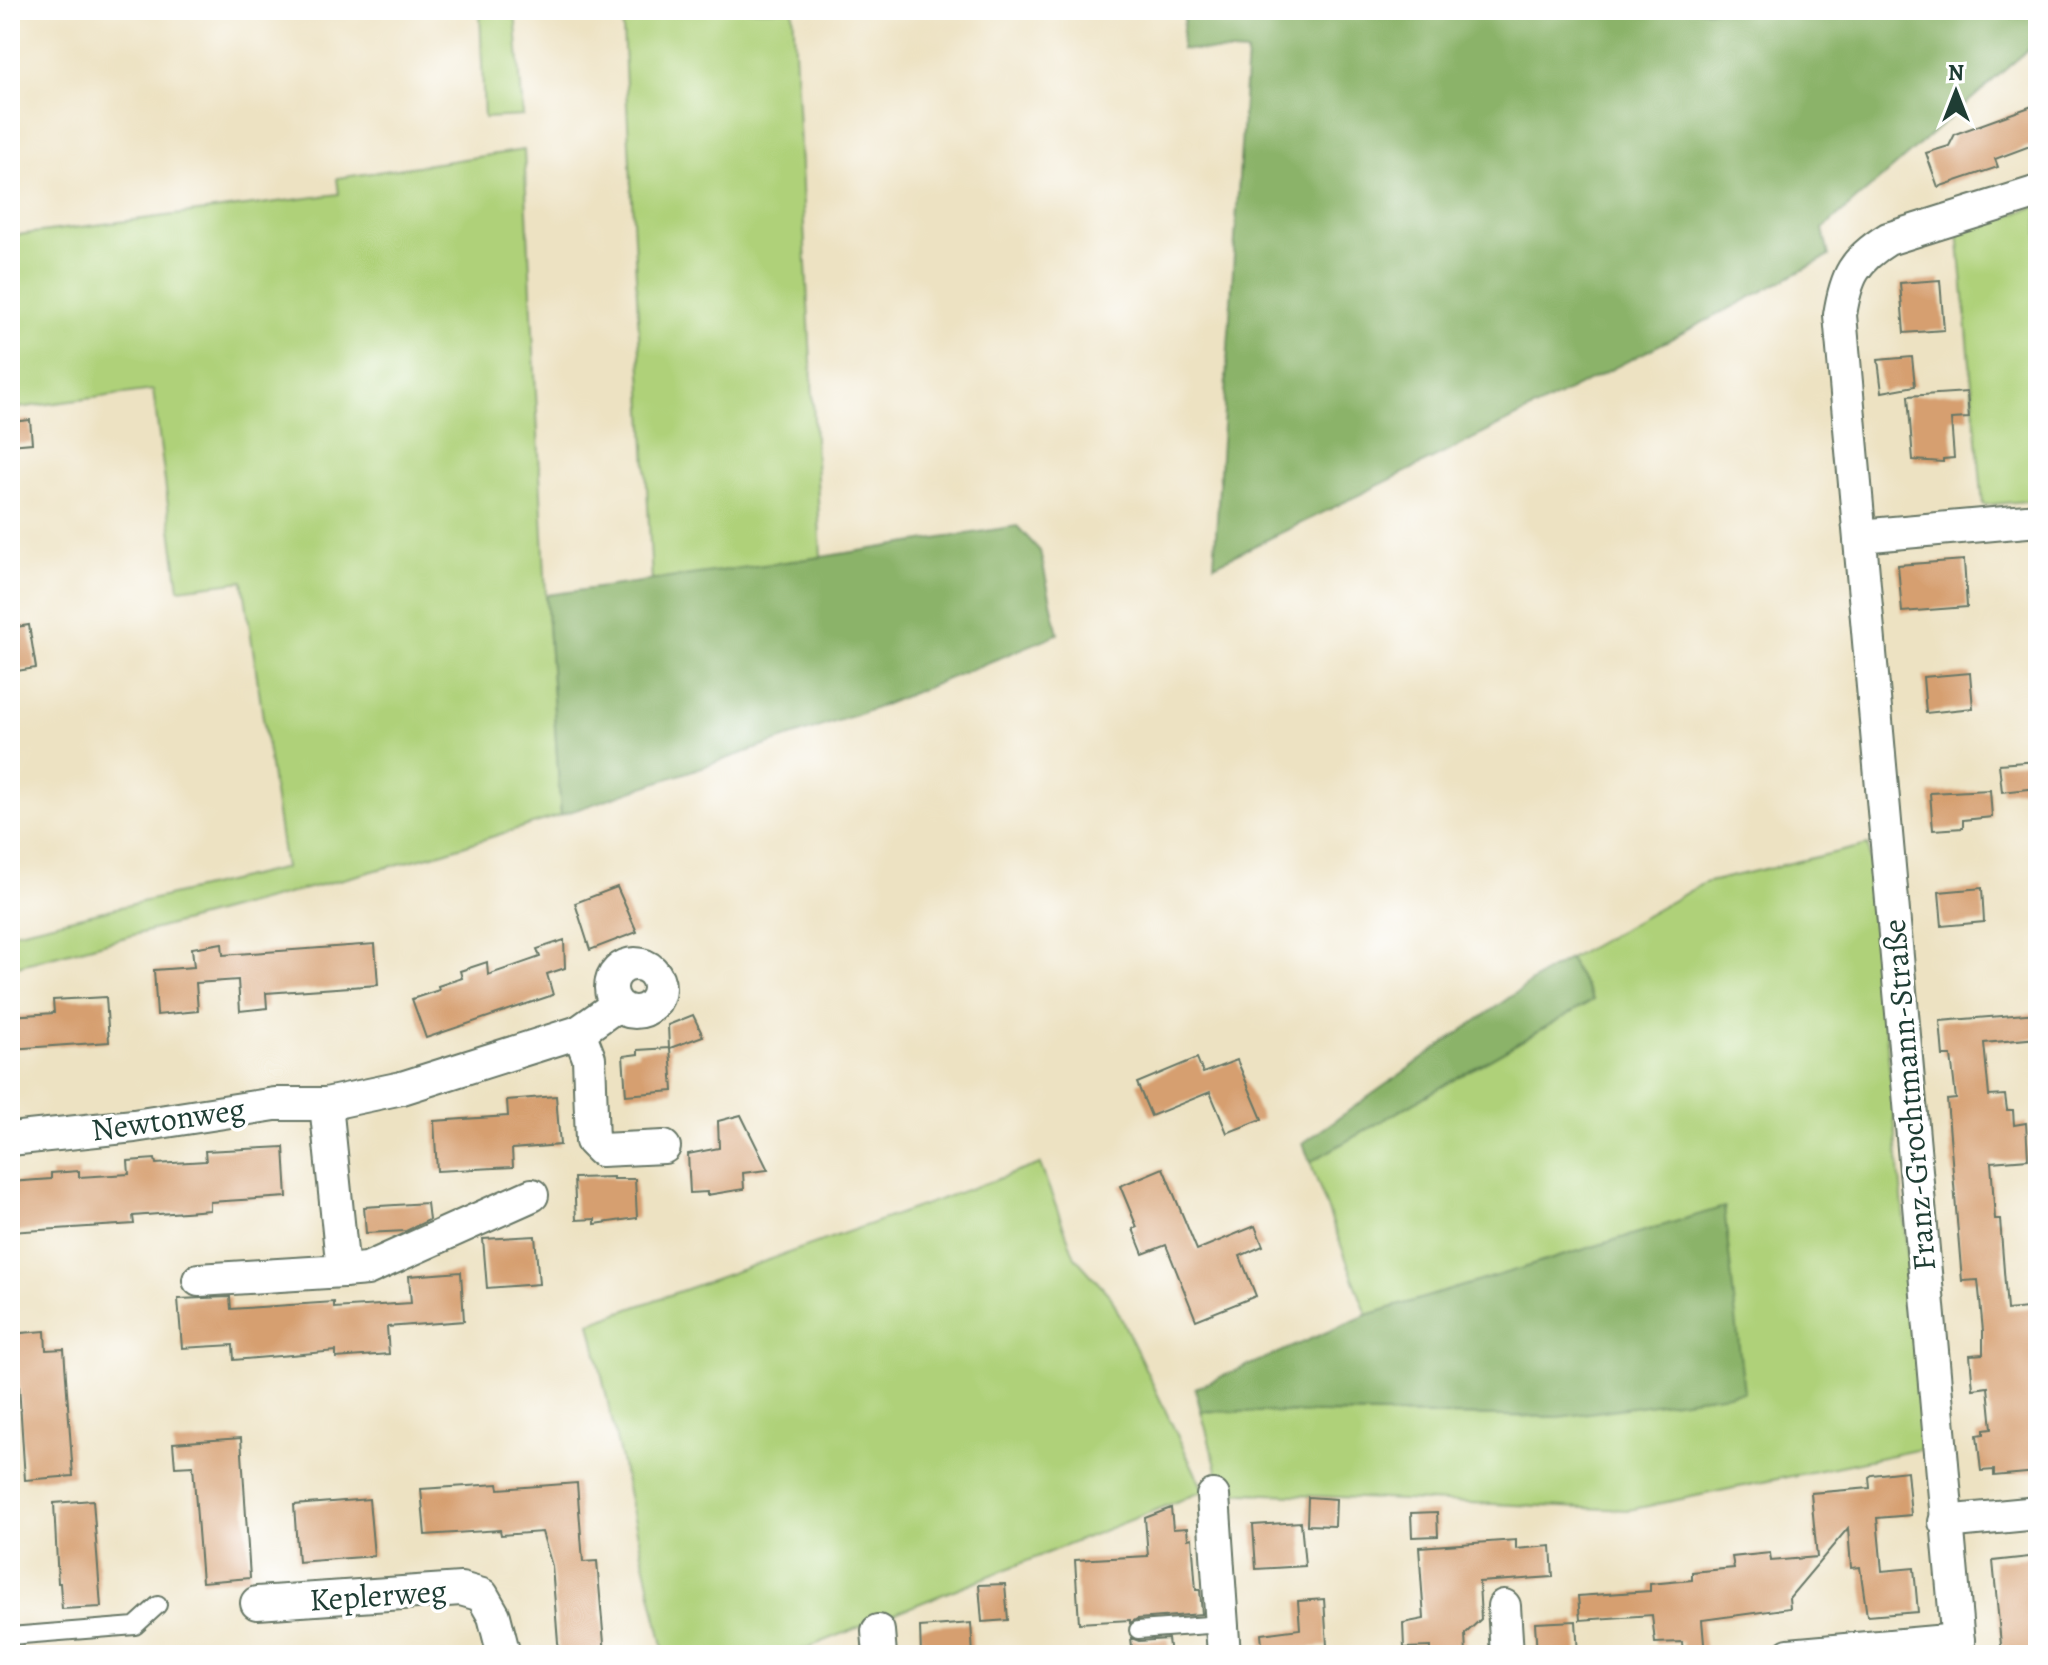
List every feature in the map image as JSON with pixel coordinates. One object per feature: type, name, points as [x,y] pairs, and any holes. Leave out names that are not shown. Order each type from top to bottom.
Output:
[{"type":"street","name":"Franz-Grochtmann-Straße","points":[[1959,1647],[1945,1522],[1840,315],[1844,290],[1853,268],[1869,251],[1888,239],[2038,192]]},
{"type":"street","points":[[1860,536],[2038,520]]},
{"type":"street","name":"Newtonweg","points":[[10,1139],[134,1126],[275,1104],[326,1104],[402,1088],[579,1032],[617,1005]]},
{"type":"street","points":[[579,1032],[589,1058],[592,1141],[601,1150],[664,1147]]},
{"type":"street","points":[[326,1104],[343,1271]]},
{"type":"street","points":[[199,1280],[367,1269],[532,1195]]},
{"type":"street","points":[[1213,1496],[1223,1639]]},
{"type":"street","points":[[1945,1522],[2038,1513]]},
{"type":"street","name":"Keplerweg","points":[[257,1603],[461,1589],[482,1595],[494,1616],[504,1655]]},
{"type":"street","points":[[1504,1606],[1507,1655]]},
{"type":"street","points":[[1789,1655],[1959,1647]]},
{"type":"lane","points":[[10,1636],[135,1626],[158,1605]]},
{"type":"lane","points":[[1138,1630],[1223,1639]]},
{"type":"green space","points":[[480,10],[515,10],[523,116],[484,118]]},
{"type":"green space","points":[[622,10],[793,10],[821,557],[652,582]]},
{"type":"green space","points":[[1185,10],[2038,10],[2038,41],[1823,229],[1829,256],[1523,414],[1214,565],[1247,53],[1181,49]]},
{"type":"green space","points":[[524,150],[546,595],[561,815],[444,852],[10,968],[10,933],[285,868],[243,581],[179,589],[153,390],[10,409],[10,236],[339,194],[337,178]]},
{"type":"green space","points":[[2038,206],[2038,500],[1983,505],[1958,231]]},
{"type":"green space","points":[[1017,526],[1040,551],[1058,634],[876,708],[561,815],[546,595]]},
{"type":"green space","points":[[1868,845],[1926,1448],[1629,1510],[1223,1492],[1201,1411],[1559,1417],[1724,1208],[1367,1315],[1310,1162],[1593,1000],[1569,959],[1704,883]]},
{"type":"green space","points":[[1569,959],[1593,1000],[1310,1162],[1303,1143],[1547,971]]},
{"type":"green space","points":[[1040,1164],[1075,1257],[1111,1297],[1204,1491],[789,1655],[665,1655],[590,1323]]},
{"type":"green space","points":[[1724,1207],[1744,1392],[1559,1417],[1201,1411],[1195,1388],[1367,1315]]},
{"type":"building","points":[[2038,104],[2038,143],[1995,159],[1998,167],[1938,187],[1926,153],[1949,146],[1955,134]]},
{"type":"building","points":[[1940,280],[1944,330],[1904,333],[1900,283]]},
{"type":"building","points":[[1912,357],[1915,386],[1882,392],[1878,360]]},
{"type":"building","points":[[1967,392],[1969,418],[1951,419],[1954,458],[1943,459],[1943,462],[1913,460],[1908,396]]},
{"type":"building","points":[[30,420],[32,443],[10,445],[10,422]]},
{"type":"building","points":[[1964,560],[1967,607],[1902,612],[1898,565]]},
{"type":"building","points":[[29,625],[36,668],[10,672],[10,628]]},
{"type":"building","points":[[1970,673],[1973,708],[1926,713],[1923,677]]},
{"type":"building","points":[[2038,761],[2038,788],[2002,792],[1999,764]]},
{"type":"building","points":[[1990,790],[1992,817],[1963,820],[1963,828],[1933,830],[1930,793]]},
{"type":"building","points":[[617,887],[637,932],[590,950],[575,903]]},
{"type":"building","points":[[1982,888],[1984,922],[1942,926],[1939,892]]},
{"type":"building","points":[[564,940],[565,968],[547,974],[553,995],[426,1038],[412,999],[462,978],[460,971],[487,962],[488,975],[540,957],[537,949]]},
{"type":"building","points":[[222,943],[223,955],[375,944],[378,985],[266,993],[267,1008],[240,1011],[238,980],[196,983],[198,1011],[157,1015],[154,970],[194,967],[192,948]]},
{"type":"building","points":[[106,997],[109,1042],[10,1049],[10,1016],[54,1013],[53,1000]]},
{"type":"building","points":[[2038,1013],[2038,1038],[1984,1043],[1989,1096],[2005,1095],[2007,1110],[2013,1110],[2014,1125],[2026,1123],[2028,1159],[1991,1162],[1995,1219],[2000,1219],[2007,1310],[2038,1307],[2038,1331],[2034,1332],[2038,1370],[2037,1472],[1994,1476],[1994,1470],[1981,1471],[1977,1435],[1992,1429],[1988,1387],[1973,1389],[1970,1355],[1983,1354],[1983,1331],[1978,1280],[1962,1281],[1947,1100],[1956,1099],[1951,1056],[1943,1056],[1940,1021]]},
{"type":"building","points":[[693,1015],[703,1036],[670,1048],[673,1091],[626,1095],[623,1056],[638,1054],[638,1050],[669,1048],[668,1025]]},
{"type":"building","points":[[1197,1058],[1203,1073],[1237,1060],[1262,1119],[1227,1133],[1210,1092],[1151,1116],[1137,1083]]},
{"type":"building","points":[[556,1096],[560,1145],[512,1149],[513,1167],[437,1171],[434,1121],[508,1116],[507,1100]]},
{"type":"building","points":[[741,1115],[768,1170],[743,1173],[744,1189],[707,1195],[707,1192],[690,1193],[688,1154],[719,1148],[718,1121]]},
{"type":"building","points":[[284,1147],[287,1197],[210,1202],[210,1210],[133,1216],[134,1224],[10,1232],[10,1182],[51,1179],[51,1173],[79,1171],[79,1177],[129,1174],[128,1161],[155,1159],[156,1164],[206,1161],[205,1151]]},
{"type":"building","points":[[1163,1168],[1197,1250],[1255,1226],[1263,1246],[1240,1256],[1256,1296],[1196,1320],[1166,1245],[1143,1254],[1133,1229],[1137,1227],[1120,1186]]},
{"type":"building","points":[[574,1178],[635,1179],[637,1218],[595,1224],[595,1219],[576,1220]]},
{"type":"building","points":[[427,1203],[429,1220],[406,1231],[366,1233],[364,1207]]},
{"type":"building","points":[[535,1236],[539,1284],[487,1288],[483,1239]]},
{"type":"building","points":[[461,1272],[464,1321],[387,1327],[389,1354],[336,1358],[336,1351],[234,1360],[233,1345],[182,1348],[178,1299],[230,1297],[231,1309],[334,1302],[334,1308],[411,1303],[409,1276]]},
{"type":"building","points":[[45,1331],[46,1350],[64,1349],[73,1476],[25,1480],[17,1353],[10,1353],[10,1334]]},
{"type":"building","points":[[241,1438],[250,1578],[202,1582],[193,1466],[175,1467],[173,1443]]},
{"type":"building","points":[[1907,1471],[1911,1515],[1877,1518],[1882,1571],[1914,1568],[1918,1612],[1867,1616],[1860,1567],[1851,1568],[1848,1528],[1789,1598],[1790,1608],[1702,1620],[1705,1655],[1683,1655],[1682,1642],[1655,1643],[1652,1615],[1580,1620],[1578,1596],[1650,1591],[1650,1584],[1692,1580],[1692,1572],[1734,1568],[1732,1557],[1770,1553],[1771,1561],[1817,1557],[1811,1493],[1870,1488],[1869,1477],[1872,1475]]},
{"type":"building","points":[[577,1483],[583,1562],[597,1561],[605,1655],[559,1655],[552,1566],[542,1532],[501,1535],[500,1530],[425,1535],[421,1489],[498,1484],[499,1489]]},
{"type":"building","points":[[1308,1497],[1336,1499],[1335,1526],[1307,1525]]},
{"type":"building","points":[[369,1499],[374,1556],[298,1562],[294,1505]]},
{"type":"building","points":[[93,1500],[101,1607],[62,1609],[54,1503]]},
{"type":"building","points":[[1171,1508],[1173,1529],[1187,1528],[1188,1539],[1192,1538],[1196,1590],[1200,1590],[1202,1614],[1137,1619],[1130,1623],[1130,1620],[1079,1623],[1075,1560],[1148,1556],[1145,1518]]},
{"type":"building","points":[[1437,1512],[1438,1536],[1412,1537],[1411,1513]]},
{"type":"building","points":[[1301,1522],[1305,1566],[1256,1569],[1253,1525]]},
{"type":"building","points":[[1516,1540],[1516,1549],[1551,1546],[1553,1577],[1479,1582],[1481,1619],[1465,1634],[1466,1655],[1431,1655],[1431,1647],[1404,1648],[1403,1623],[1424,1619],[1419,1547]]},
{"type":"building","points":[[2038,1556],[2038,1655],[2002,1655],[1993,1561]]},
{"type":"building","points":[[1005,1584],[1008,1620],[982,1622],[979,1585]]},
{"type":"building","points":[[1324,1599],[1327,1646],[1303,1648],[1303,1655],[1263,1655],[1261,1634],[1300,1629],[1298,1601]]},
{"type":"building","points":[[1576,1621],[1578,1655],[1537,1655],[1535,1623]]},
{"type":"building","points":[[971,1623],[973,1655],[921,1655],[920,1627]]},
{"type":"building","points":[[1131,1638],[1139,1641],[1168,1639],[1170,1655],[1133,1655]]}]
